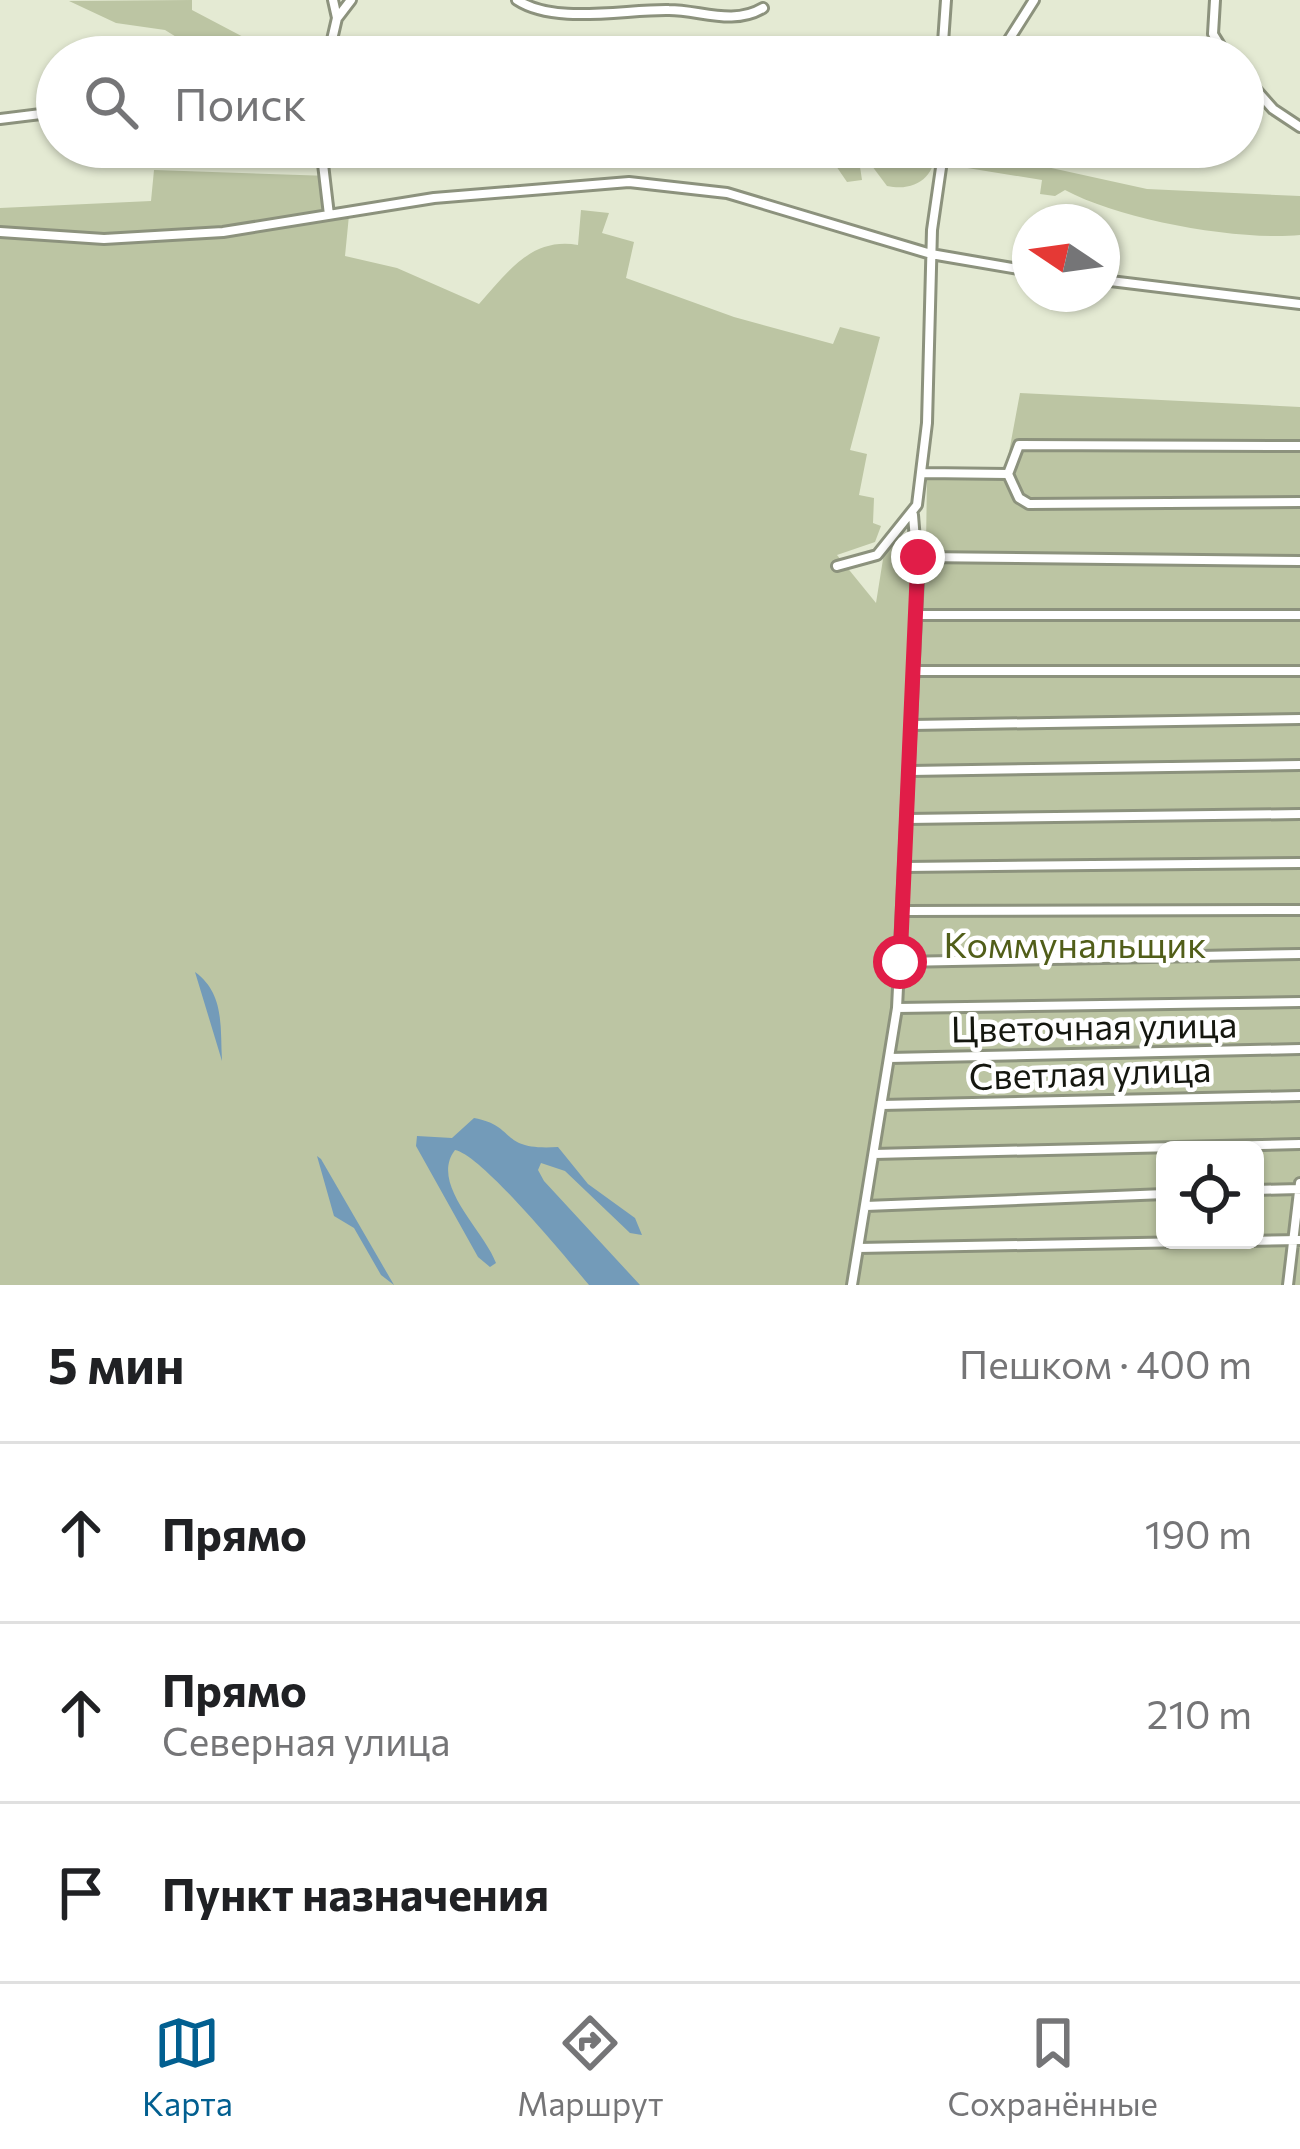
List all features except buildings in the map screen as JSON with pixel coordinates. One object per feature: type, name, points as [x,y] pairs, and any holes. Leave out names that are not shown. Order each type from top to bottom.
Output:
[{"type":"street","points":[[333,0],[337,19]]},
{"type":"street","points":[[333,36],[337,19],[351,0]]},
{"type":"street","points":[[517,0],[544,9],[673,10],[701,16],[748,16],[763,8]]},
{"type":"street","points":[[943,36],[946,0]]},
{"type":"street","points":[[1011,36],[1034,0]]},
{"type":"street","points":[[1214,36],[1215,0]]},
{"type":"street","points":[[1264,100],[1300,127]]},
{"type":"street","points":[[0,118],[36,114]]},
{"type":"street","points":[[323,168],[328,215]]},
{"type":"street","points":[[852,1285],[897,1008],[918,557],[913,515],[923,473],[931,254],[941,168]]},
{"type":"street","points":[[0,232],[104,239],[223,232],[518,188],[649,184],[727,194],[931,254],[1012,269]]},
{"type":"street","points":[[1120,282],[1300,304]]},
{"type":"street","points":[[1300,446],[1019,445],[1008,474],[1019,498],[1029,504],[1300,502]]},
{"type":"street","points":[[923,473],[1008,474]]},
{"type":"street","points":[[837,566],[877,555],[913,515]]},
{"type":"street","points":[[918,557],[1300,561]]},
{"type":"street","points":[[916,615],[1300,614]]},
{"type":"street","points":[[913,670],[1300,671]]},
{"type":"street","points":[[912,725],[1300,719]]},
{"type":"street","points":[[910,771],[1300,765]]},
{"type":"street","points":[[907,819],[1300,814]]},
{"type":"street","points":[[904,867],[1300,863]]},
{"type":"street","points":[[902,911],[1300,910]]},
{"type":"street","points":[[900,962],[1300,954]]},
{"type":"street","points":[[897,1008],[1300,1002]]},
{"type":"street","name":"Цветочная улица","points":[[890,1058],[1300,1049]]},
{"type":"street","name":"Светлая улица","points":[[882,1105],[1300,1096]]},
{"type":"street","points":[[874,1154],[1300,1144]]},
{"type":"street","points":[[1264,1189],[1300,1187],[1288,1285]]},
{"type":"street","points":[[866,1206],[1156,1194]]},
{"type":"street","points":[[858,1248],[1296,1240]]},
{"type":"green space","points":[[192,0],[192,10],[241,36],[175,36],[165,30],[116,23],[69,1]]},
{"type":"green space","points":[[837,168],[860,168],[862,180],[847,182]]},
{"type":"green space","points":[[874,168],[931,168],[915,184],[887,186]]},
{"type":"green space","points":[[968,168],[1051,168],[1147,189],[1300,196],[1300,235],[1213,231],[1120,212],[1120,204],[1097,204],[1065,190],[1055,196],[1040,194],[1042,180]]},
{"type":"green space","name":"Коммунальщик","points":[[154,170],[330,176],[335,208],[350,205],[345,256],[397,268],[479,304],[522,259],[547,246],[578,245],[581,210],[609,213],[602,233],[634,242],[626,278],[734,317],[833,344],[840,327],[880,337],[850,450],[867,454],[859,495],[874,498],[873,523],[881,526],[875,542],[837,555],[876,603],[884,553],[892,544],[926,545],[927,478],[1004,479],[1020,393],[1300,407],[1300,1285],[0,1285],[0,208],[151,201]]},
{"type":"water","points":[[195,972],[216,1001],[222,1061]]},
{"type":"water","points":[[474,1118],[497,1126],[517,1142],[558,1147],[588,1184],[635,1218],[642,1235],[630,1233],[565,1171],[541,1163],[538,1170],[544,1181],[640,1285],[589,1285],[503,1188],[455,1150],[449,1163],[453,1192],[496,1263],[490,1267],[478,1257],[416,1146],[417,1136],[452,1138]]},
{"type":"water","points":[[317,1156],[394,1285],[381,1275],[354,1228],[334,1216]]},
{"type":"route","points":[[900,962],[918,557]]}]
